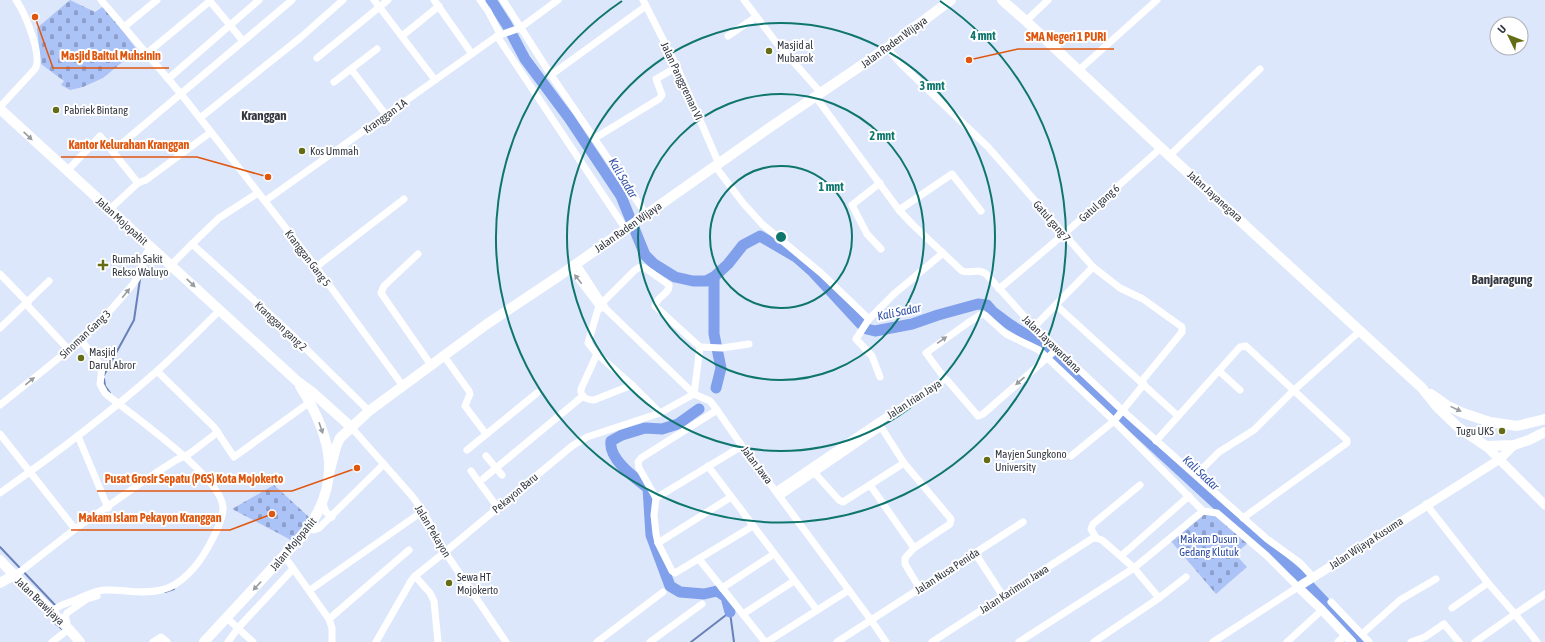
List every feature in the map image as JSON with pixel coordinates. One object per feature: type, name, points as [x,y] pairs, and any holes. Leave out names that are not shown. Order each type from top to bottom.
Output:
[{"type":"main road","name":"Jalan Raden Wijaya","points":[[330,474],[336,447],[340,438],[369,411],[431,365],[627,227],[818,94],[887,48],[951,0]]},
{"type":"main road","name":"Jalan Jayanegara","points":[[1004,1],[1161,148],[1422,388],[1448,406],[1476,418],[1490,422],[1517,426],[1545,419]]},
{"type":"main road","name":"Jalan Mojopahit","points":[[0,108],[109,210],[297,381],[312,392],[351,427]]},
{"type":"main road","name":"Jalan Mojopahit","points":[[204,642],[285,556],[309,528],[323,504],[328,488],[330,474],[327,444],[310,402],[297,381]]},
{"type":"main road","name":"Jalan Jayanegara","points":[[1422,388],[1437,407],[1459,428],[1486,446]]},
{"type":"main road","points":[[1468,434],[1468,425],[1476,418]]},
{"type":"main road","points":[[1526,424],[1530,428],[1531,434],[1529,440]]},
{"type":"main road","points":[[1486,446],[1514,445],[1545,432]]},
{"type":"main road","name":"Jalan Brawijaya","points":[[0,560],[19,572],[55,610],[65,628],[80,642]]},
{"type":"main road","points":[[0,583],[19,572]]},
{"type":"street","points":[[0,108],[35,69],[38,63],[30,29],[16,0]]},
{"type":"street","name":"Kranggan Gang 5","points":[[100,0],[181,94],[211,132],[316,267],[403,386]]},
{"type":"street","points":[[124,27],[157,0]]},
{"type":"street","points":[[168,79],[258,0]]},
{"type":"street","points":[[113,151],[292,0]]},
{"type":"street","points":[[200,118],[300,38],[343,0]]},
{"type":"street","points":[[374,0],[435,80]]},
{"type":"street","points":[[317,58],[388,0]]},
{"type":"street","points":[[434,0],[472,54]]},
{"type":"street","points":[[480,0],[627,227]]},
{"type":"street","points":[[503,0],[517,29],[595,138],[645,215]]},
{"type":"street","points":[[501,34],[517,29],[558,0]]},
{"type":"street","name":"Jalan Jayawardana","points":[[744,0],[818,94],[899,210],[912,224],[965,272],[983,271],[1034,328],[1052,353],[1118,416],[1156,441],[1272,543],[1299,562],[1305,582]]},
{"type":"street","points":[[1026,20],[1048,0]]},
{"type":"street","points":[[1079,70],[1157,0]]},
{"type":"street","points":[[146,54],[212,1],[243,41]]},
{"type":"street","points":[[551,75],[645,3]]},
{"type":"street","name":"Jalan Panggreman VI","points":[[645,3],[677,67],[717,165],[742,203],[762,224],[821,273],[869,320]]},
{"type":"street","points":[[402,36],[439,6]]},
{"type":"street","points":[[728,36],[756,17]]},
{"type":"street","name":"Kranggan 1A","points":[[265,202],[501,34]]},
{"type":"street","name":"Gatul gang 7","points":[[887,48],[901,64],[988,147],[1093,266],[1120,288],[1139,297],[1182,327],[1182,332],[1143,383]]},
{"type":"street","points":[[334,82],[377,49]]},
{"type":"street","points":[[595,138],[659,99],[662,94],[656,79],[677,67]]},
{"type":"street","points":[[351,69],[386,115]]},
{"type":"street","points":[[1170,155],[1260,69]]},
{"type":"street","points":[[109,210],[138,183],[146,180],[211,132]]},
{"type":"street","points":[[67,171],[100,136],[138,183]]},
{"type":"street","name":"Gatul gang 6","points":[[999,289],[1161,148]]},
{"type":"street","points":[[899,210],[952,174],[981,211]]},
{"type":"street","points":[[880,183],[852,205],[867,234],[881,249]]},
{"type":"street","points":[[171,265],[219,218],[258,192]]},
{"type":"street","points":[[316,267],[404,199]]},
{"type":"street","name":"Kranggan gang 2","points":[[192,244],[286,329],[369,411]]},
{"type":"street","name":"Sinoman Gang 3","points":[[0,405],[81,340],[122,298],[138,277],[143,258],[151,248]]},
{"type":"street","points":[[880,378],[872,356],[856,338],[869,320],[894,294],[943,253]]},
{"type":"street","points":[[418,254],[384,286],[381,294],[431,365]]},
{"type":"street","name":"Jalan Jawa","points":[[573,266],[603,306],[697,396],[710,401],[886,642]]},
{"type":"street","points":[[1034,328],[1093,266]]},
{"type":"street","points":[[660,413],[632,385],[597,354],[590,347],[588,342],[603,306],[635,270],[643,267],[670,286],[656,303],[656,308],[700,347],[722,348],[749,344]]},
{"type":"street","points":[[0,274],[69,350]]},
{"type":"street","points":[[0,328],[49,281]]},
{"type":"street","points":[[1056,305],[1178,416]]},
{"type":"street","points":[[0,493],[78,436],[158,371],[220,310]]},
{"type":"street","points":[[945,380],[926,353],[982,314],[1006,334],[1052,353],[1118,416],[1203,510],[1217,513],[1267,556],[1305,582],[1322,610],[1352,642]]},
{"type":"street","points":[[1196,475],[1219,452],[1254,430],[1293,390],[1360,331]]},
{"type":"street","points":[[55,610],[95,591],[152,592],[173,586],[192,569],[204,554],[218,526],[223,511],[222,500],[214,486],[187,455],[118,404],[103,390],[100,384],[102,367],[81,340]]},
{"type":"street","points":[[1156,441],[1240,347],[1244,346],[1347,440],[1348,443],[1243,518]]},
{"type":"street","points":[[697,396],[700,347]]},
{"type":"street","name":"Jalan Irian Jaya","points":[[778,494],[945,380],[947,380],[976,414],[980,416],[1052,353]]},
{"type":"street","points":[[597,354],[581,389],[583,396],[588,400],[594,400],[632,385]]},
{"type":"street","points":[[444,356],[469,391],[470,394],[466,406],[486,434]]},
{"type":"street","points":[[158,371],[218,432],[234,457],[310,402]]},
{"type":"street","points":[[1219,371],[1240,390]]},
{"type":"street","points":[[1071,456],[1118,416],[1143,383]]},
{"type":"street","points":[[467,450],[537,393]]},
{"type":"street","points":[[484,478],[583,396]]},
{"type":"street","name":"Pekayon Baru","points":[[376,642],[411,580],[415,576],[572,446],[587,437],[660,413],[697,396]]},
{"type":"street","points":[[717,410],[641,458],[638,462],[639,468],[656,498],[654,521],[658,543],[674,573],[753,526]]},
{"type":"street","points":[[880,425],[904,463],[951,519],[950,524],[914,548],[906,556],[904,561],[920,589]]},
{"type":"street","name":"Jalan Pekayon","points":[[351,427],[406,489],[422,511],[445,552],[506,642]]},
{"type":"street","points":[[19,572],[75,529],[108,508],[154,474],[187,455],[218,432]]},
{"type":"street","points":[[0,434],[75,529]]},
{"type":"street","points":[[78,436],[108,508]]},
{"type":"street","name":"Jalan Wijaya Kusuma","points":[[1305,582],[1426,504],[1500,459],[1514,445]]},
{"type":"street","points":[[656,498],[742,446]]},
{"type":"street","points":[[1486,446],[1545,505]]},
{"type":"street","points":[[486,456],[502,475]]},
{"type":"street","points":[[813,470],[841,501],[845,501],[904,463]]},
{"type":"street","points":[[309,528],[314,530],[319,528],[332,517],[384,464]]},
{"type":"street","points":[[708,466],[817,610]]},
{"type":"street","points":[[471,471],[498,508]]},
{"type":"street","points":[[1140,485],[1093,524],[1092,528],[1096,538],[1102,540],[1134,568],[1159,598]]},
{"type":"street","points":[[870,486],[914,548]]},
{"type":"street","points":[[1121,556],[1189,496]]},
{"type":"street","points":[[658,543],[731,497]]},
{"type":"street","points":[[323,504],[326,512],[332,517]]},
{"type":"street","points":[[1426,504],[1488,583],[1537,642]]},
{"type":"street","points":[[1019,642],[1134,568],[1203,510]]},
{"type":"street","points":[[310,590],[422,511]]},
{"type":"street","name":"Jalan Nusa Penida","points":[[837,642],[1023,522]]},
{"type":"street","name":"Jalan Karimun Jawa","points":[[932,642],[1093,538],[1096,538]]},
{"type":"street","points":[[329,620],[409,550]]},
{"type":"street","points":[[975,553],[1003,596]]},
{"type":"street","points":[[722,588],[774,554]]},
{"type":"street","points":[[285,556],[310,590],[329,620],[332,628],[332,642]]},
{"type":"street","points":[[699,559],[766,642],[848,590]]},
{"type":"street","points":[[228,642],[238,628],[294,569]]},
{"type":"street","points":[[415,576],[430,593],[434,601],[437,641]]},
{"type":"street","points":[[1094,642],[1159,598],[1186,577]]},
{"type":"street","points":[[1362,634],[1400,600],[1436,579]]},
{"type":"street","points":[[743,614],[794,581]]},
{"type":"street","points":[[1214,642],[1305,582]]},
{"type":"street","points":[[1452,608],[1488,583]]},
{"type":"street","points":[[597,642],[663,592]]},
{"type":"street","points":[[1475,642],[1545,594]]},
{"type":"street","points":[[52,642],[65,628],[67,622],[65,617],[67,613],[87,598],[96,596]]},
{"type":"street","points":[[1331,602],[1369,642]]},
{"type":"street","points":[[650,642],[702,604]]},
{"type":"street","points":[[1287,642],[1322,610]]},
{"type":"street","points":[[227,618],[253,642]]},
{"type":"street","points":[[1411,642],[1425,638],[1444,624],[1459,642]]},
{"type":"street","points":[[1338,642],[1345,635]]},
{"type":"street","points":[[153,642],[161,637],[167,642]]},
{"type":"green space","points":[[70,0],[95,12],[104,6],[137,50],[103,78],[83,87],[70,90],[61,85],[64,81],[41,64],[37,28]]},
{"type":"green space","points":[[274,485],[310,518],[291,540],[232,509]]},
{"type":"green space","name":"Makam Dusun Gedang Klutuk","points":[[1203,513],[1216,515],[1248,543],[1235,554],[1247,567],[1216,594],[1170,540]]},
{"type":"waterway","name":"Kali Sadar","points":[[491,0],[507,25],[525,59],[569,118],[621,196],[645,255],[654,264],[675,277],[693,281],[706,281],[714,277],[728,264],[743,245],[760,236],[796,257],[813,272],[867,329],[875,331],[912,324],[978,304],[987,305],[993,312],[1009,324],[1046,347],[1247,532],[1298,574],[1362,642]]},
{"type":"waterway","points":[[714,277],[714,334],[721,368],[716,388]]},
{"type":"waterway","points":[[104,375],[134,320],[140,279]]},
{"type":"waterway","points":[[104,379],[105,386],[110,393]]},
{"type":"waterway","points":[[699,409],[678,424],[662,429],[645,428],[622,435],[611,441],[611,448],[614,455],[624,468],[648,488],[651,535],[670,586],[680,592],[704,594],[717,591],[726,597],[730,612]]},
{"type":"waterway","points":[[0,547],[56,606]]},
{"type":"waterway","points":[[165,592],[174,589]]},
{"type":"waterway","points":[[730,612],[734,642]]},
{"type":"waterway","points":[[691,642],[730,612]]},
{"type":"waterway","points":[[56,620],[54,622],[62,629]]},
{"type":"place","name":"Masjid Baitul Muhsinin","points":[[35,17]]},
{"type":"place","name":"Masjid al Mubarok","points":[[769,51]]},
{"type":"place","name":"SMA Negeri 1 PURI","points":[[969,60]]},
{"type":"place","name":"Pabriek Bintang","points":[[56,110]]},
{"type":"place","name":"Kos Ummah","points":[[302,151]]},
{"type":"place","name":"Kantor Kelurahan Kranggan","points":[[268,177]]},
{"type":"place","name":"Rumah Sakit Rekso Waluyo","points":[[103,265]]},
{"type":"place","name":"Masjid Darul Abror","points":[[81,358]]},
{"type":"place","name":"Tugu UKS","points":[[1502,431]]},
{"type":"place","name":"Mayjen Sungkono University","points":[[987,460]]},
{"type":"place","name":"Pusat Grosir Sepatu (PGS) Kota Mojokerto","points":[[357,468]]},
{"type":"place","name":"Makam Islam Pekayon Kranggan","points":[[272,514]]},
{"type":"place","name":"Sewa HT Mojokerto","points":[[449,583]]},
{"type":"district","name":"Kranggan","points":[[264,115]]},
{"type":"district","name":"Banjaragung","points":[[1502,279]]}]
